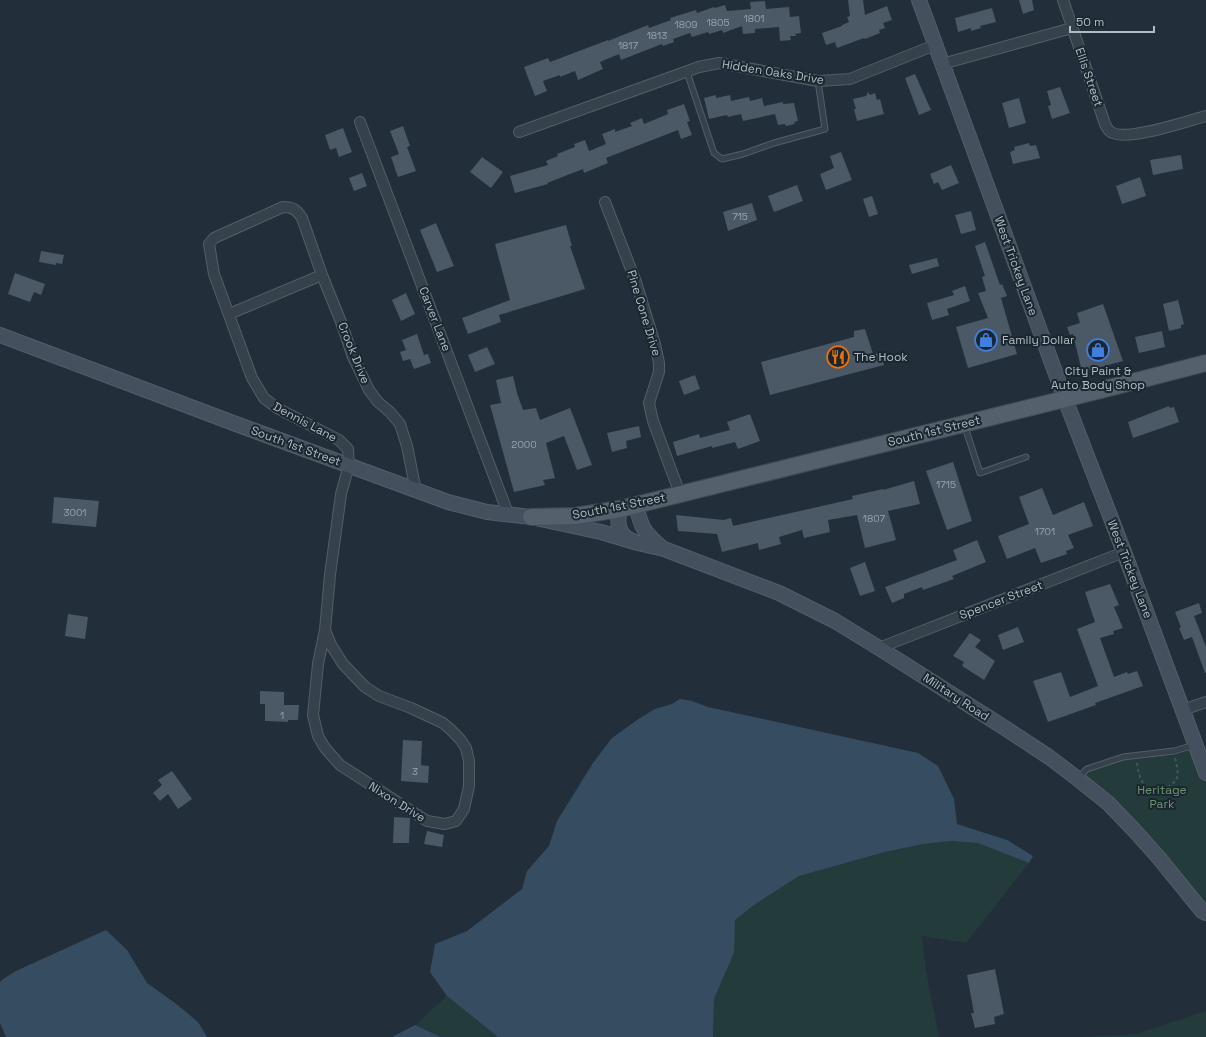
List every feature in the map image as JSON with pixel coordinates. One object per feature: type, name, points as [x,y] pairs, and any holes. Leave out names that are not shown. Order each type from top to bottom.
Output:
[{"type":"main road","name":"South 1st Street","points":[[531,517],[575,516],[636,505],[1206,363]]},
{"type":"street","name":"West Trickey Lane","points":[[919,0],[1065,398],[1206,773]]},
{"type":"street","name":"Ellis Street","points":[[1063,0],[1088,78],[1109,131],[1120,135],[1142,133],[1206,116]]},
{"type":"street","points":[[942,64],[1072,28]]},
{"type":"street","name":"Hidden Oaks Drive","points":[[519,132],[699,67],[719,63],[818,81],[850,79],[935,45]]},
{"type":"street","name":"Carver Lane","points":[[360,122],[509,516]]},
{"type":"street","name":"Pine Cone Drive","points":[[605,202],[636,282],[655,344],[659,363],[659,372],[649,403],[653,421],[680,494]]},
{"type":"street","name":"Crook Drive","points":[[229,314],[214,274],[209,244],[214,238],[283,207],[291,207],[298,211],[302,218],[353,357],[369,390],[378,402],[390,412],[400,424],[407,446],[416,491]]},
{"type":"street","points":[[229,314],[322,275]]},
{"type":"street","name":"Dennis Lane","points":[[229,314],[252,378],[264,398],[277,408],[339,440],[348,449],[349,466]]},
{"type":"street","name":"South 1st Street","points":[[0,335],[416,491],[454,504],[487,512],[509,516],[531,517]]},
{"type":"street","name":"Nixon Drive","points":[[325,630],[343,664],[365,688],[378,696],[411,708],[443,723],[460,739],[466,748],[469,760],[469,786],[464,809],[456,821],[445,824],[427,821],[340,765],[325,748],[315,728],[313,706],[318,664],[325,630],[330,575],[341,494],[349,466]]},
{"type":"street","name":"Military Road","points":[[636,505],[640,525],[644,531],[664,549]]},
{"type":"street","name":"Military Road","points":[[620,508],[617,520],[621,533],[627,539],[638,543]]},
{"type":"street","name":"Military Road","points":[[531,517],[601,532],[664,549],[779,593],[835,621],[1011,732],[1078,779],[1108,804],[1134,830],[1205,912]]},
{"type":"street","name":"Spencer Street","points":[[879,648],[1124,552]]},
{"type":"street","points":[[1183,710],[1206,702]]},
{"type":"lane","points":[[687,72],[711,146],[714,153],[722,159],[743,154],[824,128],[818,81]]},
{"type":"lane","points":[[964,424],[980,473],[1026,457]]},
{"type":"lane","points":[[1078,779],[1087,769],[1123,757],[1174,751],[1196,745]]},
{"type":"path","points":[[1136,756],[1138,776],[1142,783],[1151,789],[1157,790],[1171,784],[1176,780],[1177,768],[1174,751]]},
{"type":"green space","name":"Heritage Park","points":[[1196,745],[1206,773],[1206,911],[1078,779],[1087,769],[1123,757]]},
{"type":"green space","points":[[952,841],[978,843],[1029,863],[966,943],[922,936],[926,971],[939,1037],[713,1037],[714,999],[734,953],[734,920],[754,905],[799,876],[885,852],[923,844]]},
{"type":"green space","points":[[447,996],[498,1037],[441,1037],[415,1025]]},
{"type":"green space","points":[[1206,1011],[1206,1037],[1077,1037],[1136,1034]]},
{"type":"water","points":[[680,699],[692,701],[708,707],[918,753],[938,766],[954,799],[957,824],[1007,840],[1033,856],[1029,863],[978,843],[952,841],[923,844],[885,852],[799,876],[754,905],[735,920],[734,953],[714,999],[713,1037],[498,1037],[447,996],[430,972],[435,944],[467,931],[522,889],[527,871],[549,846],[557,821],[593,763],[612,738],[655,709],[672,704]]},
{"type":"water","points":[[106,930],[127,950],[147,983],[198,1022],[207,1037],[6,1037],[0,1023],[0,982],[16,971]]},
{"type":"water","points":[[415,1025],[441,1037],[392,1037]]},
{"type":"building","points":[[848,0],[863,0],[865,15],[887,6],[892,20],[883,23],[885,28],[879,30],[880,33],[865,39],[864,38],[837,48],[835,42],[826,45],[822,33],[849,22],[847,17],[850,16]]},
{"type":"building","points":[[1019,0],[1032,0],[1034,10],[1023,14]]},
{"type":"building","points":[[765,1],[766,9],[789,7],[790,17],[799,16],[801,33],[795,34],[796,36],[790,36],[791,40],[780,41],[779,27],[755,29],[755,33],[743,34],[742,26],[723,33],[722,30],[709,34],[708,32],[692,37],[690,33],[673,39],[674,42],[663,46],[662,44],[621,60],[619,54],[600,62],[603,69],[578,80],[575,71],[560,77],[560,75],[543,81],[547,91],[535,96],[524,67],[548,58],[550,62],[648,25],[649,28],[671,20],[670,18],[696,10],[697,13],[725,5],[727,11],[751,9],[750,2]]},
{"type":"building","points":[[992,8],[996,22],[980,26],[981,28],[971,31],[971,28],[958,32],[955,18]]},
{"type":"building","points":[[915,74],[931,110],[919,115],[905,78]]},
{"type":"building","points":[[1060,87],[1070,113],[1052,119],[1048,106],[1051,105],[1047,91]]},
{"type":"building","points":[[868,92],[870,95],[875,93],[877,100],[880,99],[884,114],[857,121],[853,99],[866,96]]},
{"type":"building","points":[[716,95],[716,98],[730,95],[731,101],[749,97],[750,101],[762,98],[764,106],[783,102],[783,104],[794,103],[798,121],[794,122],[795,124],[786,126],[785,124],[778,125],[775,114],[743,121],[741,114],[709,119],[704,98]]},
{"type":"building","points":[[1019,98],[1026,123],[1009,128],[1002,103]]},
{"type":"building","points":[[684,104],[690,121],[687,122],[692,135],[681,139],[678,130],[606,158],[608,163],[584,173],[583,169],[547,183],[548,184],[515,193],[510,176],[548,165],[546,161],[558,156],[557,154],[575,147],[574,144],[585,140],[589,151],[606,144],[602,134],[615,129],[615,132],[632,126],[630,123],[642,118],[644,124],[668,114],[667,110]]},
{"type":"building","points":[[403,126],[410,146],[407,147],[416,171],[398,177],[391,157],[399,154],[390,131]]},
{"type":"building","points":[[343,128],[352,152],[339,157],[336,148],[330,150],[325,135]]},
{"type":"building","points":[[1029,143],[1030,146],[1036,145],[1040,158],[1013,164],[1010,152],[1015,150],[1014,147]]},
{"type":"building","points":[[841,152],[852,180],[826,190],[820,174],[834,168],[830,156]]},
{"type":"building","points":[[1181,155],[1183,169],[1153,175],[1150,160]]},
{"type":"building","points":[[482,157],[503,172],[491,188],[470,172]]},
{"type":"building","points":[[951,165],[959,183],[942,190],[938,182],[934,184],[930,174]]},
{"type":"building","points":[[362,173],[367,186],[354,191],[349,178]]},
{"type":"building","points":[[1140,177],[1146,196],[1122,204],[1116,186]]},
{"type":"building","points":[[797,185],[803,201],[774,212],[768,196]]},
{"type":"building","points":[[872,196],[878,214],[869,217],[863,199]]},
{"type":"building","points":[[752,203],[757,220],[728,231],[723,212]]},
{"type":"building","points":[[971,211],[976,230],[961,234],[955,215]]},
{"type":"building","points":[[436,223],[454,266],[437,272],[420,230]]},
{"type":"building","points":[[566,225],[572,246],[570,246],[585,289],[499,315],[501,322],[468,334],[462,318],[510,300],[495,244]]},
{"type":"building","name":"Family Dollar","points":[[985,242],[1000,285],[1002,284],[1007,296],[1001,298],[1017,354],[968,368],[956,327],[988,318],[978,293],[986,291],[982,277],[985,276],[975,246]]},
{"type":"building","points":[[41,251],[64,255],[62,264],[56,263],[56,265],[39,262]]},
{"type":"building","points":[[937,258],[939,266],[912,274],[909,265]]},
{"type":"building","points":[[15,273],[45,284],[41,295],[34,292],[30,302],[8,294]]},
{"type":"building","points":[[965,286],[970,301],[947,309],[949,315],[932,320],[927,303],[954,295],[952,291]]},
{"type":"building","points":[[406,293],[415,314],[401,321],[392,300]]},
{"type":"building","points":[[1178,300],[1184,324],[1181,325],[1181,328],[1169,331],[1163,304]]},
{"type":"building","points":[[1103,304],[1123,361],[1082,372],[1073,334],[1070,335],[1067,327],[1080,323],[1077,313]]},
{"type":"building","points":[[865,329],[873,354],[880,353],[884,365],[770,395],[761,362],[854,337],[854,331]]},
{"type":"building","points":[[1162,331],[1165,347],[1139,353],[1135,337]]},
{"type":"building","points":[[417,334],[424,355],[428,354],[431,363],[414,369],[410,359],[403,361],[400,352],[406,350],[402,340]]},
{"type":"building","points":[[487,347],[495,364],[475,372],[468,355]]},
{"type":"building","points":[[695,375],[700,389],[684,395],[679,381]]},
{"type":"building","points":[[513,376],[523,410],[536,408],[540,420],[570,408],[592,465],[577,470],[564,436],[546,443],[555,478],[543,480],[545,485],[514,492],[490,405],[501,403],[496,380]]},
{"type":"building","points":[[1169,406],[1170,408],[1174,407],[1179,422],[1133,438],[1128,422]]},
{"type":"building","points":[[750,414],[760,441],[738,449],[735,442],[712,448],[712,446],[677,456],[673,442],[699,434],[700,438],[730,430],[727,422]]},
{"type":"building","points":[[639,426],[641,437],[626,441],[627,448],[612,452],[607,433]]},
{"type":"building","points":[[953,462],[972,521],[947,530],[926,471]]},
{"type":"building","points":[[914,481],[920,504],[888,511],[896,540],[865,548],[857,515],[828,520],[830,532],[804,538],[802,530],[779,537],[781,544],[759,550],[758,543],[722,552],[717,534],[678,531],[676,515],[724,520],[731,518],[733,526],[853,499],[852,496],[883,490]]},
{"type":"building","points":[[1042,488],[1053,515],[1084,502],[1093,526],[1068,535],[1074,548],[1066,551],[1067,554],[1041,563],[1035,548],[1007,559],[998,536],[1029,524],[1019,497]]},
{"type":"building","points":[[54,497],[99,501],[96,527],[52,523]]},
{"type":"building","points":[[977,540],[986,562],[952,576],[954,579],[923,590],[922,587],[904,594],[904,598],[892,603],[885,587],[957,560],[953,550]]},
{"type":"building","points":[[865,562],[875,591],[860,596],[850,568]]},
{"type":"building","points":[[1110,584],[1119,605],[1114,607],[1123,628],[1113,631],[1114,634],[1100,638],[1114,677],[1127,672],[1128,674],[1137,671],[1143,686],[1048,722],[1033,681],[1061,672],[1070,697],[1098,686],[1077,629],[1095,622],[1085,592]]},
{"type":"building","points":[[1199,603],[1202,613],[1194,616],[1206,647],[1206,673],[1192,637],[1184,640],[1175,612]]},
{"type":"building","points":[[68,614],[88,617],[85,639],[65,636]]},
{"type":"building","points":[[1018,627],[1024,642],[1003,650],[998,635]]},
{"type":"building","points":[[970,633],[981,640],[975,647],[995,661],[984,680],[962,666],[964,662],[953,656]]},
{"type":"building","points":[[260,691],[284,692],[284,705],[299,705],[298,720],[288,720],[288,722],[265,721],[265,704],[260,704]]},
{"type":"building","points":[[403,740],[422,741],[421,765],[429,766],[428,783],[401,781]]},
{"type":"building","points":[[172,771],[192,799],[178,809],[168,794],[160,801],[153,793],[162,785],[158,780]]},
{"type":"building","points":[[394,817],[410,818],[409,843],[393,843]]},
{"type":"building","points":[[427,831],[444,835],[442,847],[424,844]]},
{"type":"building","points":[[995,969],[1004,1014],[994,1017],[995,1024],[975,1028],[971,1013],[974,1013],[967,975]]},
{"type":"place","name":"Family Dollar","points":[[986,340]]},
{"type":"place","name":"City Paint & Auto Body Shop","points":[[1098,350]]},
{"type":"place","name":"The Hook","points":[[838,357]]}]
